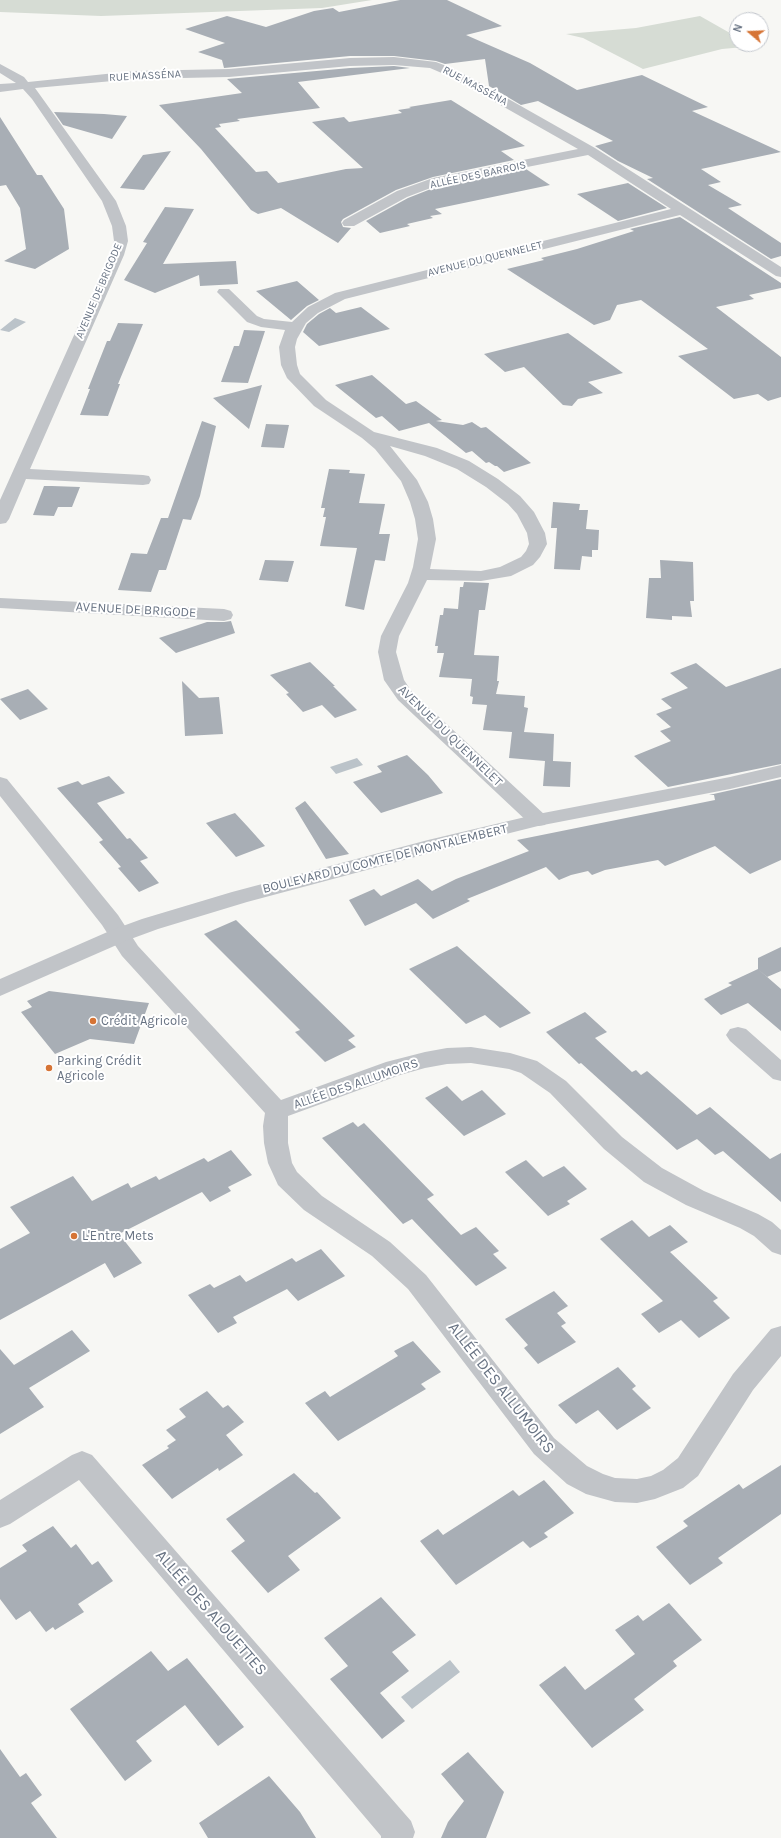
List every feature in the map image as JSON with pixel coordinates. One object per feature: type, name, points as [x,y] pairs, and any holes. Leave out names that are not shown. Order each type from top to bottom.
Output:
[{"type":"street","name":"RUE MASSÉNA","points":[[0,88],[28,87],[135,75],[229,73],[327,64],[394,61],[420,63],[441,68],[478,87],[590,151],[781,273]]},
{"type":"street","name":"AVENUE DE BRIGODE","points":[[0,68],[28,87],[109,201],[119,226],[121,241],[0,519]]},
{"type":"street","points":[[460,90],[478,87]]},
{"type":"street","name":"ALLÉE DES BARROIS","points":[[349,223],[402,194],[438,181],[590,151]]},
{"type":"street","name":"AVENUE DU QUENNELET","points":[[538,820],[405,696],[394,680],[387,652],[390,636],[410,599],[420,574],[427,539],[424,519],[419,502],[409,480],[395,461],[368,435],[320,403],[304,388],[294,375],[289,365],[287,348],[289,339],[296,326],[313,310],[325,303],[362,290],[683,210]]},
{"type":"street","points":[[224,292],[252,319],[261,323],[296,326]]},
{"type":"street","name":"AVENUE DU QUENNELET","points":[[368,435],[431,452],[463,465],[492,483],[514,500],[525,512],[536,534],[538,544],[534,554],[527,561],[505,572],[481,576],[420,574]]},
{"type":"street","points":[[20,474],[143,480]]},
{"type":"street","name":"AVENUE DE BRIGODE","points":[[0,603],[224,615]]},
{"type":"street","name":"BOULEVARD DU COMTE DE MONTALEMBERT","points":[[0,988],[120,935],[150,924],[240,897],[428,847],[538,820],[723,784],[781,771]]},
{"type":"street","points":[[0,782],[110,920],[120,935]]},
{"type":"street","name":"ALLÉE DES ALLUMOIRS","points":[[120,935],[130,951],[278,1110]]},
{"type":"street","points":[[738,1035],[781,1073]]},
{"type":"street","name":"ALLÉE DES ALLUMOIRS","points":[[278,1110],[394,1068],[426,1060],[447,1056],[471,1055],[510,1061],[529,1067],[545,1077],[613,1143],[653,1175],[695,1198],[749,1221],[763,1229],[781,1245]]},
{"type":"street","name":"ALLÉE DES ALLUMOIRS","points":[[278,1110],[275,1126],[276,1143],[280,1163],[287,1178],[313,1203],[381,1249],[417,1282],[544,1446],[577,1475],[596,1485],[615,1490],[637,1491],[655,1487],[673,1479],[688,1467],[743,1382],[781,1337]]},
{"type":"street","name":"ALLÉE DES ALOUETTES","points":[[0,1515],[82,1463],[399,1832],[397,1838]]},
{"type":"shaded area","points":[[0,0],[372,0],[322,8],[101,16],[0,12]]},
{"type":"shaded area","points":[[700,16],[729,32],[729,48],[643,69],[583,38],[566,34],[636,28]]},
{"type":"shaded area","points":[[15,318],[26,322],[9,332],[0,330]]},
{"type":"shaded area","points":[[357,758],[363,765],[336,774],[330,767]]},
{"type":"shaded area","points":[[450,1660],[460,1672],[412,1709],[401,1697]]},
{"type":"building","points":[[400,0],[447,0],[502,26],[466,35],[530,63],[577,90],[642,75],[708,107],[692,111],[781,152],[701,169],[721,182],[708,185],[742,205],[728,208],[781,243],[781,256],[771,259],[647,179],[653,178],[618,161],[595,146],[613,141],[538,101],[521,105],[489,86],[485,59],[445,64],[436,61],[394,56],[350,56],[224,68],[222,60],[198,52],[225,43],[185,29],[227,16],[266,27],[314,11],[333,8],[339,12]]},
{"type":"building","points":[[394,66],[410,68],[298,82],[320,108],[237,119],[240,121],[219,124],[221,127],[215,128],[256,172],[267,171],[278,183],[346,169],[363,168],[312,122],[344,117],[349,122],[402,113],[398,110],[451,100],[525,146],[501,151],[514,160],[433,177],[396,190],[343,219],[341,222],[343,227],[351,228],[338,243],[281,208],[258,214],[251,210],[201,149],[159,105],[242,93],[227,79],[350,68]]},
{"type":"building","points":[[54,112],[127,116],[112,139],[63,125]]},
{"type":"building","points":[[0,117],[37,175],[42,175],[64,209],[69,249],[35,269],[4,261],[26,249],[20,208],[6,185],[0,186]]},
{"type":"building","points":[[171,151],[144,190],[120,188],[143,155]]},
{"type":"building","points":[[526,169],[550,185],[435,209],[442,214],[430,216],[433,218],[407,224],[410,226],[380,233],[366,221],[408,198],[441,185]]},
{"type":"building","points":[[628,183],[667,208],[618,221],[577,194]]},
{"type":"building","points":[[165,207],[194,209],[163,264],[236,261],[238,284],[200,286],[199,275],[155,293],[124,280],[147,243],[143,242]]},
{"type":"building","points":[[680,217],[781,283],[781,288],[749,295],[754,299],[716,307],[781,357],[781,397],[768,401],[758,394],[734,399],[678,356],[708,349],[641,300],[617,305],[610,320],[594,325],[507,269],[544,260],[541,258],[577,249],[634,231],[630,229]]},
{"type":"building","points":[[297,281],[319,300],[307,306],[291,320],[256,291]]},
{"type":"building","points":[[361,307],[390,329],[319,346],[303,332],[307,324],[319,314],[330,308],[336,313]]},
{"type":"building","points":[[118,323],[143,324],[118,384],[120,384],[108,416],[80,415],[90,389],[88,389],[107,341],[110,341]]},
{"type":"building","points":[[244,330],[265,331],[248,383],[221,382],[234,346],[239,346]]},
{"type":"building","points":[[568,333],[623,373],[588,382],[603,393],[578,399],[572,406],[563,405],[524,367],[505,372],[484,354]]},
{"type":"building","points":[[372,375],[406,404],[416,401],[442,420],[436,421],[463,425],[472,422],[481,428],[486,427],[531,463],[504,472],[489,462],[486,463],[472,451],[466,453],[429,423],[399,431],[382,416],[376,418],[335,385]]},
{"type":"building","points":[[262,385],[249,429],[213,398]]},
{"type":"building","points":[[202,421],[216,426],[200,496],[191,520],[183,519],[166,570],[159,570],[151,592],[118,590],[131,553],[147,554],[161,518],[168,518]]},
{"type":"building","points":[[266,424],[289,425],[284,448],[261,447]]},
{"type":"building","points":[[329,469],[350,470],[349,473],[365,474],[359,503],[385,504],[379,534],[390,534],[385,561],[375,560],[364,610],[345,606],[357,548],[320,546],[326,517],[323,517],[325,508],[321,508]]},
{"type":"building","points":[[44,486],[80,487],[72,507],[58,507],[54,516],[33,515]]},
{"type":"building","points":[[553,502],[580,504],[579,510],[588,510],[586,529],[599,530],[598,550],[592,550],[592,557],[582,556],[580,570],[554,569],[557,528],[551,528]]},
{"type":"building","points":[[265,560],[294,561],[288,582],[259,580]]},
{"type":"building","points":[[660,560],[693,562],[694,601],[690,601],[692,617],[672,616],[672,620],[646,618],[649,578],[661,578]]},
{"type":"building","points":[[464,582],[489,583],[485,610],[479,610],[474,655],[499,656],[497,681],[499,681],[496,694],[525,696],[524,707],[528,708],[524,732],[554,734],[553,761],[571,762],[570,787],[543,786],[545,761],[509,758],[512,732],[483,730],[487,705],[472,704],[473,697],[470,696],[472,679],[439,677],[444,653],[437,653],[438,646],[435,646],[440,615],[443,615],[444,608],[458,609],[460,587],[463,587]]},
{"type":"building","points":[[231,621],[235,633],[176,653],[159,638],[207,622]]},
{"type":"building","points":[[310,662],[357,710],[335,718],[322,705],[303,712],[286,694],[289,693],[270,675]]},
{"type":"building","points":[[696,663],[726,687],[781,668],[781,764],[668,787],[634,756],[671,741],[660,731],[671,727],[656,714],[672,708],[661,699],[688,688],[670,673]]},
{"type":"building","points":[[182,681],[199,698],[219,697],[223,734],[185,736]]},
{"type":"building","points":[[28,689],[48,709],[20,720],[0,699]]},
{"type":"building","points":[[407,755],[428,775],[443,793],[381,813],[353,782],[382,772],[377,766]]},
{"type":"building","points":[[109,776],[125,793],[97,803],[127,839],[130,838],[148,858],[140,861],[159,883],[139,892],[118,868],[121,867],[99,842],[103,840],[57,788],[78,781],[82,785]]},
{"type":"building","points":[[781,779],[781,860],[750,874],[715,846],[665,866],[658,860],[605,870],[592,875],[588,871],[571,875],[559,880],[546,867],[467,899],[470,901],[433,919],[416,903],[365,926],[349,900],[374,889],[381,896],[418,879],[432,891],[456,879],[529,851],[517,840],[715,800],[714,795],[709,795]]},
{"type":"building","points":[[305,801],[349,854],[326,859],[295,808]]},
{"type":"building","points":[[235,813],[265,846],[236,857],[206,823]]},
{"type":"building","points":[[236,920],[355,1036],[348,1040],[356,1047],[325,1062],[295,1032],[300,1030],[204,934]]},
{"type":"building","points":[[457,946],[531,1013],[500,1028],[485,1015],[466,1024],[409,969]]},
{"type":"building","points":[[781,947],[781,971],[767,977],[758,969],[758,958]]},
{"type":"building","points":[[758,969],[781,989],[781,1031],[748,1003],[721,1015],[704,999],[732,985],[728,983]]},
{"type":"building","name":"Crédit Agricole","points":[[49,991],[149,1003],[134,1044],[90,1039],[55,1054],[21,1012],[32,1007],[27,1001]]},
{"type":"building","points":[[585,1012],[607,1032],[595,1038],[632,1072],[636,1070],[641,1075],[647,1071],[697,1115],[710,1107],[770,1159],[781,1153],[781,1202],[723,1151],[715,1155],[697,1139],[677,1150],[581,1063],[579,1064],[546,1032]]},
{"type":"building","points":[[447,1086],[462,1101],[482,1090],[506,1114],[464,1136],[425,1098]]},
{"type":"building","points":[[353,1122],[358,1127],[364,1123],[434,1195],[427,1199],[461,1235],[476,1227],[499,1251],[493,1254],[507,1268],[476,1286],[412,1219],[403,1224],[322,1138]]},
{"type":"building","points":[[231,1150],[252,1175],[228,1187],[231,1191],[210,1202],[202,1192],[119,1234],[142,1263],[114,1278],[105,1263],[0,1320],[0,1249],[30,1233],[10,1207],[73,1176],[92,1201],[128,1183],[131,1188],[156,1176],[159,1180],[204,1158],[208,1162]]},
{"type":"building","points":[[526,1160],[543,1177],[564,1166],[587,1189],[567,1201],[570,1204],[548,1216],[505,1172]]},
{"type":"building","points":[[632,1220],[649,1237],[670,1225],[688,1242],[670,1252],[718,1298],[713,1301],[730,1318],[699,1338],[681,1320],[659,1333],[641,1314],[663,1301],[600,1239]]},
{"type":"building","points":[[321,1249],[345,1276],[298,1301],[287,1289],[233,1317],[237,1323],[218,1333],[188,1295],[210,1284],[214,1288],[240,1275],[246,1282],[292,1258],[296,1262]]},
{"type":"building","points":[[554,1291],[568,1306],[557,1313],[566,1323],[561,1326],[576,1342],[538,1364],[524,1348],[528,1345],[505,1319]]},
{"type":"building","points":[[72,1330],[90,1351],[29,1388],[44,1407],[0,1434],[0,1349],[14,1365]]},
{"type":"building","points":[[413,1341],[441,1372],[421,1384],[426,1389],[338,1441],[305,1403],[325,1391],[330,1397],[398,1356],[394,1351]]},
{"type":"building","points":[[618,1367],[636,1386],[632,1389],[651,1408],[617,1430],[598,1410],[576,1424],[558,1405]]},
{"type":"building","points":[[207,1391],[223,1408],[228,1405],[244,1422],[226,1435],[243,1455],[219,1471],[218,1468],[172,1499],[142,1465],[169,1448],[167,1446],[176,1440],[166,1430],[186,1417],[179,1409]]},
{"type":"building","points":[[781,1465],[781,1514],[718,1558],[723,1563],[690,1585],[656,1547],[688,1526],[683,1521],[739,1484],[743,1489]]},
{"type":"building","points":[[294,1473],[315,1493],[317,1492],[341,1518],[288,1556],[300,1570],[268,1593],[231,1551],[245,1541],[226,1519]]},
{"type":"building","points":[[544,1480],[574,1513],[544,1533],[548,1537],[530,1548],[523,1541],[456,1585],[420,1541],[438,1529],[443,1535],[513,1490],[519,1496]]},
{"type":"building","points":[[53,1526],[71,1548],[76,1544],[92,1565],[98,1561],[113,1581],[78,1604],[84,1612],[55,1630],[53,1627],[46,1632],[30,1611],[16,1620],[0,1599],[0,1568],[27,1551],[22,1545]]},
{"type":"building","points":[[381,1597],[416,1635],[392,1652],[409,1671],[380,1693],[405,1721],[382,1739],[330,1679],[348,1666],[324,1638]]},
{"type":"building","points":[[669,1603],[702,1640],[673,1661],[677,1666],[634,1699],[644,1710],[592,1748],[539,1685],[565,1666],[585,1690],[635,1654],[615,1630],[638,1615],[643,1621]]},
{"type":"building","points":[[151,1651],[168,1671],[187,1658],[244,1727],[218,1746],[185,1705],[136,1741],[152,1761],[125,1781],[70,1709]]},
{"type":"building","points":[[0,1749],[20,1777],[26,1773],[42,1795],[31,1803],[57,1838],[0,1838]]},
{"type":"building","points":[[468,1752],[504,1792],[486,1838],[441,1838],[448,1822],[464,1801],[441,1774]]},
{"type":"building","points":[[269,1776],[300,1812],[316,1838],[208,1838],[199,1823]]},
{"type":"place","name":"Crédit Agricole","points":[[93,1021]]},
{"type":"place","name":"Parking Crédit Agricole","points":[[49,1068]]},
{"type":"place","name":"L'Entre Mets","points":[[74,1236]]}]
